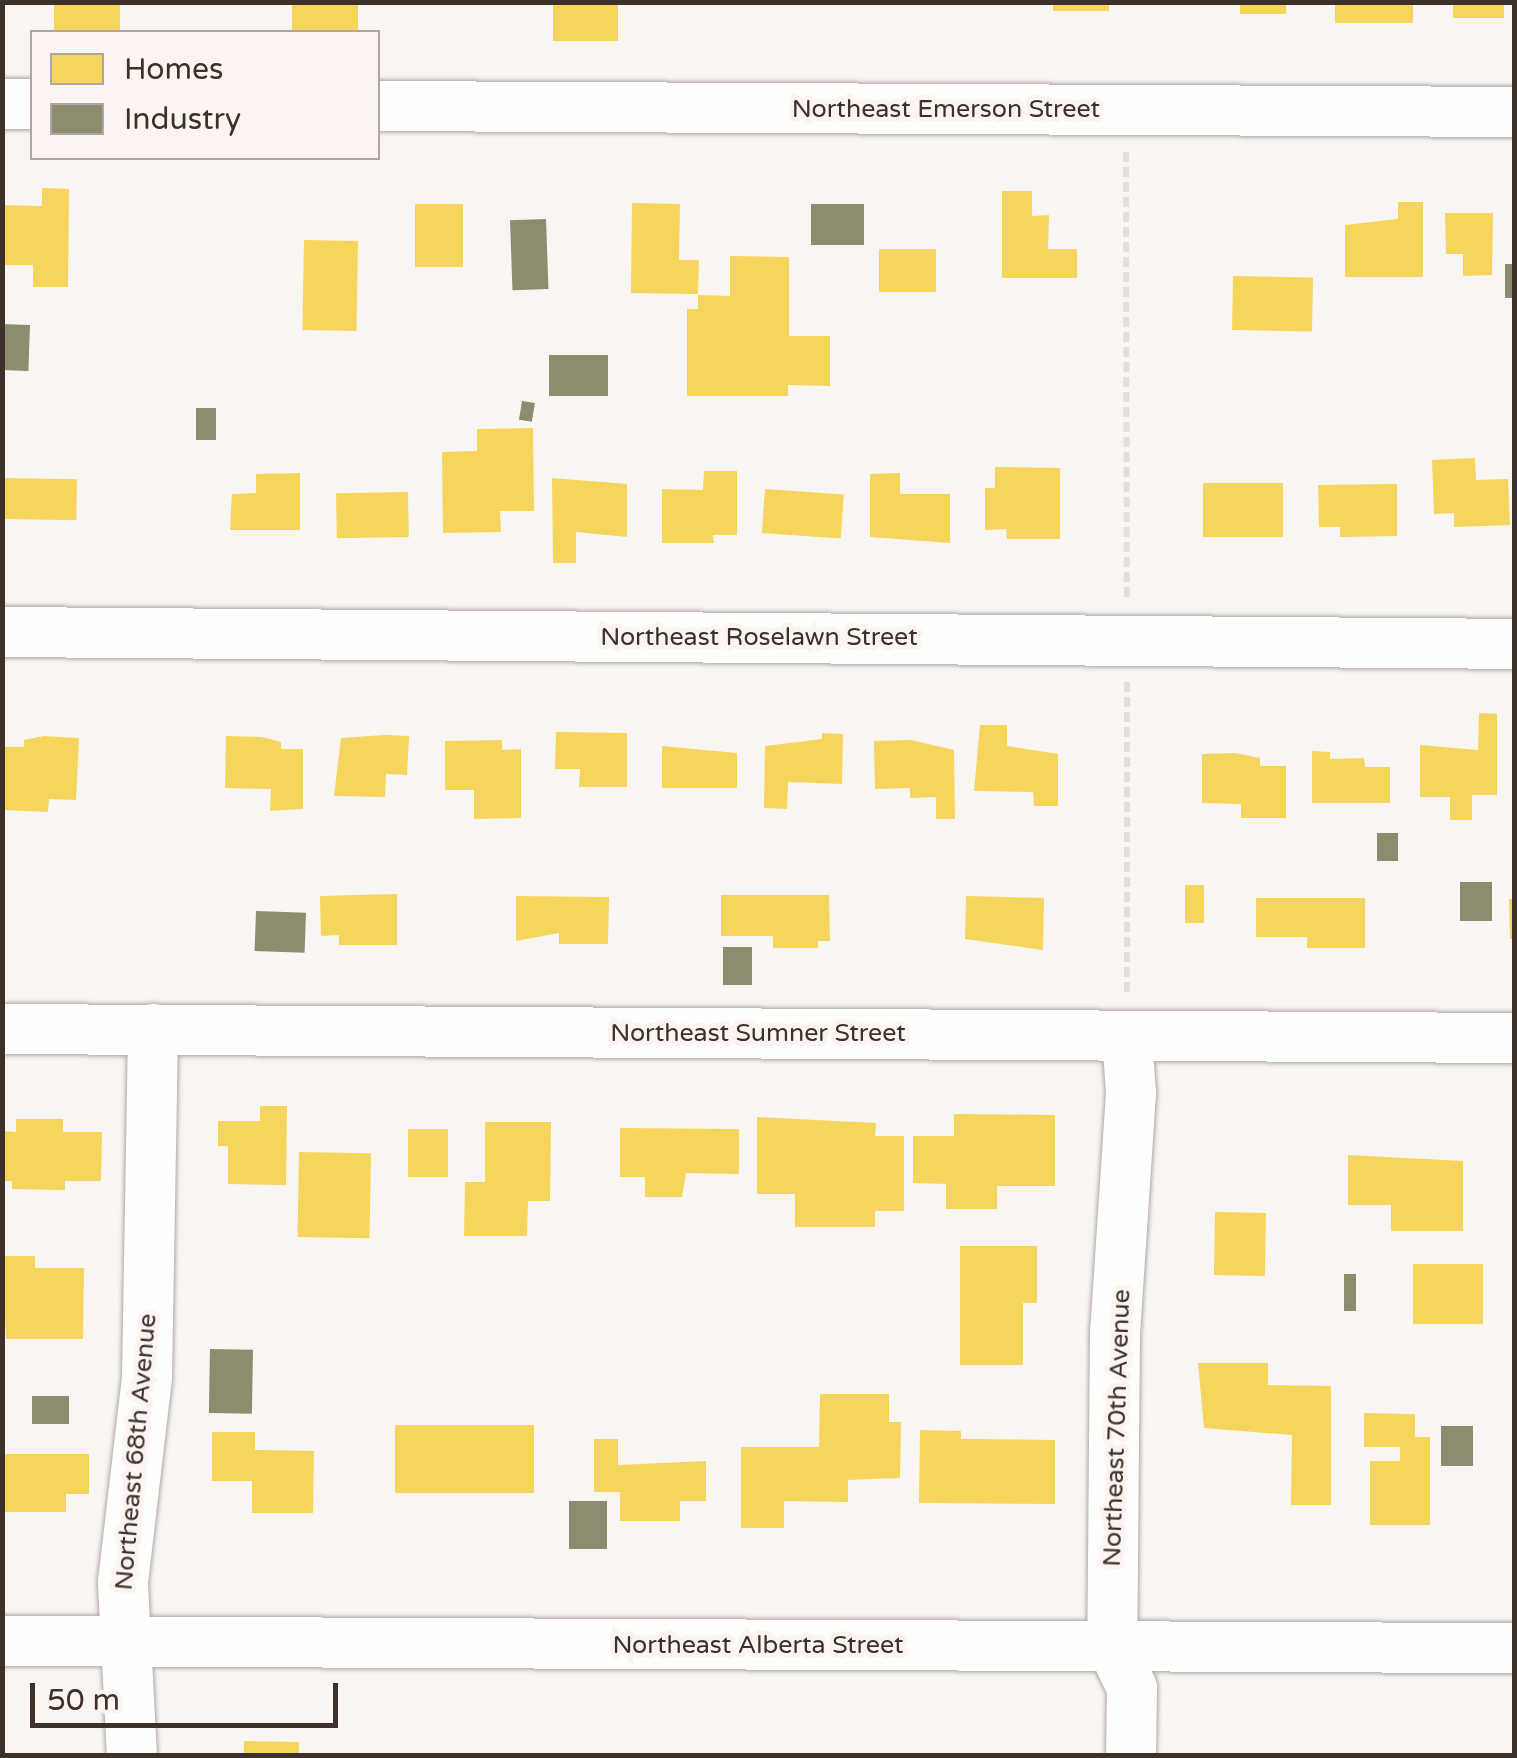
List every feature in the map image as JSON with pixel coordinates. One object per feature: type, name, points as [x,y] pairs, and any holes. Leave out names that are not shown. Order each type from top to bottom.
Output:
[{"type":"street","points":[[2,104],[30,104]]},
{"type":"street","name":"Northeast Emerson Street","points":[[380,106],[1514,112]]},
{"type":"street","name":"Northeast Roselawn Street","points":[[2,632],[1514,644]]},
{"type":"street","name":"Northeast Sumner Street","points":[[2,1029],[1514,1038]]},
{"type":"street","name":"Northeast 68th Avenue","points":[[132,1756],[122,1642],[147,1377],[153,1029]]},
{"type":"street","name":"Northeast 70th Avenue","points":[[1127,1036],[1131,1092],[1115,1330],[1112,1646],[1132,1688],[1131,1756]]},
{"type":"street","name":"Northeast Alberta Street","points":[[2,1641],[1514,1648]]},
{"type":"path","points":[[1126,110],[1127,1036]]},
{"type":"building: Homes","points":[[54,2],[120,2],[120,30],[54,30]]},
{"type":"building: Homes","points":[[292,2],[358,2],[358,30],[292,30]]},
{"type":"building: Homes","points":[[553,2],[618,2],[618,41],[553,41]]},
{"type":"building: Homes","points":[[1053,2],[1109,2],[1109,11],[1053,11]]},
{"type":"building: Homes","points":[[1240,2],[1286,2],[1286,14],[1240,14]]},
{"type":"building: Homes","points":[[1335,2],[1413,2],[1413,23],[1335,23]]},
{"type":"building: Homes","points":[[1453,2],[1504,2],[1504,18],[1453,18]]},
{"type":"building: Homes","points":[[42,188],[69,189],[68,287],[33,287],[33,265],[2,265],[2,205],[42,206]]},
{"type":"building: Homes","points":[[1002,191],[1032,191],[1032,216],[1049,215],[1048,249],[1077,249],[1077,278],[1002,278]]},
{"type":"building: Homes","points":[[1398,202],[1423,202],[1423,277],[1345,277],[1345,225],[1398,219]]},
{"type":"building: Homes","points":[[632,203],[680,204],[679,260],[699,260],[698,294],[631,293]]},
{"type":"building: Homes","points":[[415,204],[463,204],[463,267],[415,267]]},
{"type":"building: Homes","points":[[1445,213],[1493,213],[1492,275],[1463,276],[1463,254],[1446,254]]},
{"type":"building: Homes","points":[[304,240],[358,241],[356,331],[302,330]]},
{"type":"building: Homes","points":[[879,249],[936,249],[936,292],[879,292]]},
{"type":"building: Homes","points":[[730,256],[789,257],[789,336],[830,336],[830,386],[788,385],[788,396],[687,396],[687,309],[698,309],[698,295],[730,296]]},
{"type":"building: Homes","points":[[1233,276],[1313,277],[1312,331],[1232,330]]},
{"type":"building: Homes","points":[[533,428],[534,511],[500,511],[501,532],[443,533],[442,452],[477,451],[477,429]]},
{"type":"building: Homes","points":[[1475,458],[1476,480],[1508,479],[1510,525],[1454,527],[1454,513],[1434,514],[1432,460]]},
{"type":"building: Homes","points":[[995,467],[1060,468],[1060,539],[1007,539],[1006,529],[985,530],[985,488],[995,488]]},
{"type":"building: Homes","points":[[704,471],[737,471],[737,535],[713,535],[714,543],[662,543],[662,489],[703,490]]},
{"type":"building: Homes","points":[[300,473],[300,530],[230,530],[232,494],[256,493],[256,474]]},
{"type":"building: Homes","points":[[900,473],[900,494],[950,494],[950,543],[870,537],[870,474]]},
{"type":"building: Homes","points":[[4,478],[77,479],[76,520],[3,519]]},
{"type":"building: Homes","points":[[552,478],[627,484],[627,537],[576,532],[576,563],[553,563]]},
{"type":"building: Homes","points":[[1203,483],[1283,483],[1283,537],[1203,537]]},
{"type":"building: Homes","points":[[1397,484],[1397,536],[1340,537],[1340,527],[1319,527],[1318,485]]},
{"type":"building: Homes","points":[[765,489],[844,495],[841,538],[762,533]]},
{"type":"building: Homes","points":[[408,492],[409,537],[337,538],[336,493]]},
{"type":"building: Homes","points":[[1479,713],[1497,714],[1497,795],[1472,795],[1472,820],[1450,820],[1450,797],[1420,797],[1420,745],[1478,750]]},
{"type":"building: Homes","points":[[980,725],[1007,725],[1007,746],[1058,754],[1058,806],[1034,806],[1033,792],[974,791]]},
{"type":"building: Homes","points":[[556,732],[627,733],[627,787],[579,787],[580,769],[555,769]]},
{"type":"building: Homes","points":[[822,733],[843,734],[842,784],[788,782],[787,809],[764,808],[765,746],[822,739]]},
{"type":"building: Homes","points":[[44,736],[79,738],[76,800],[49,799],[48,812],[2,810],[2,747],[24,747],[24,740]]},
{"type":"building: Homes","points":[[226,736],[262,737],[281,742],[281,749],[303,749],[303,809],[270,811],[271,789],[225,788]]},
{"type":"building: Homes","points":[[409,736],[407,775],[386,774],[385,797],[334,796],[341,738]]},
{"type":"building: Homes","points":[[502,740],[502,750],[521,749],[521,818],[474,819],[474,790],[445,790],[445,741]]},
{"type":"building: Homes","points":[[911,740],[954,750],[955,819],[936,819],[936,797],[910,798],[910,788],[875,789],[874,741]]},
{"type":"building: Homes","points":[[662,746],[737,753],[737,788],[662,788]]},
{"type":"building: Homes","points":[[1312,751],[1330,752],[1330,759],[1364,758],[1365,767],[1390,767],[1390,803],[1312,803]]},
{"type":"building: Homes","points":[[1235,753],[1260,758],[1260,766],[1286,766],[1286,818],[1241,818],[1241,804],[1202,803],[1202,754]]},
{"type":"building: Homes","points":[[1185,885],[1204,885],[1204,923],[1185,923]]},
{"type":"building: Homes","points":[[397,894],[397,945],[339,945],[339,935],[321,936],[320,896]]},
{"type":"building: Homes","points":[[721,895],[829,895],[830,941],[818,941],[818,948],[773,948],[773,936],[721,936]]},
{"type":"building: Homes","points":[[516,896],[609,897],[608,944],[559,944],[559,933],[516,941]]},
{"type":"building: Homes","points":[[966,896],[1044,898],[1043,950],[965,939]]},
{"type":"building: Homes","points":[[1256,898],[1365,898],[1365,948],[1307,948],[1307,937],[1256,937]]},
{"type":"building: Homes","points":[[1509,899],[1514,899],[1514,939],[1510,939]]},
{"type":"building: Homes","points":[[260,1106],[287,1106],[286,1185],[228,1184],[228,1146],[218,1146],[218,1121],[260,1121]]},
{"type":"building: Homes","points":[[954,1114],[1055,1115],[1055,1186],[997,1186],[997,1209],[946,1209],[946,1184],[913,1183],[913,1136],[954,1136]]},
{"type":"building: Homes","points":[[757,1117],[876,1123],[875,1136],[904,1136],[904,1211],[875,1211],[875,1227],[795,1227],[795,1194],[757,1194]]},
{"type":"building: Homes","points":[[16,1119],[63,1119],[63,1132],[102,1132],[101,1181],[65,1181],[65,1190],[12,1189],[12,1181],[2,1181],[2,1131],[16,1132]]},
{"type":"building: Homes","points":[[485,1122],[551,1122],[550,1201],[528,1201],[527,1236],[464,1236],[465,1182],[485,1182]]},
{"type":"building: Homes","points":[[620,1128],[739,1129],[739,1174],[686,1173],[682,1197],[645,1197],[645,1177],[620,1177]]},
{"type":"building: Homes","points":[[408,1129],[448,1129],[448,1177],[408,1177]]},
{"type":"building: Homes","points":[[299,1152],[371,1153],[370,1238],[298,1237]]},
{"type":"building: Homes","points":[[1348,1155],[1463,1161],[1463,1231],[1391,1231],[1391,1205],[1348,1205]]},
{"type":"building: Homes","points":[[1215,1212],[1266,1213],[1265,1276],[1214,1275]]},
{"type":"building: Homes","points":[[960,1246],[1037,1246],[1037,1303],[1023,1303],[1023,1365],[960,1365]]},
{"type":"building: Homes","points":[[2,1256],[35,1256],[35,1268],[84,1268],[83,1339],[6,1339]]},
{"type":"building: Homes","points":[[1413,1264],[1483,1264],[1483,1324],[1413,1324]]},
{"type":"building: Homes","points":[[1198,1363],[1268,1363],[1268,1385],[1331,1386],[1331,1505],[1291,1505],[1292,1435],[1204,1428]]},
{"type":"building: Homes","points":[[820,1394],[889,1394],[889,1422],[901,1422],[900,1478],[848,1480],[848,1502],[784,1501],[784,1528],[741,1528],[741,1447],[819,1447]]},
{"type":"building: Homes","points":[[1364,1413],[1415,1414],[1415,1437],[1430,1437],[1430,1525],[1370,1525],[1370,1461],[1400,1461],[1400,1447],[1364,1447]]},
{"type":"building: Homes","points":[[395,1425],[534,1425],[534,1493],[395,1493]]},
{"type":"building: Homes","points":[[920,1430],[961,1431],[961,1439],[1055,1440],[1055,1504],[919,1503]]},
{"type":"building: Homes","points":[[212,1432],[255,1432],[255,1450],[314,1451],[313,1513],[252,1513],[252,1481],[212,1481]]},
{"type":"building: Homes","points":[[594,1439],[618,1439],[618,1465],[706,1461],[706,1501],[680,1501],[680,1521],[620,1521],[620,1492],[594,1492]]},
{"type":"building: Homes","points":[[2,1454],[89,1454],[89,1494],[66,1494],[66,1512],[4,1512]]},
{"type":"building: Homes","points":[[244,1741],[299,1742],[299,1756],[244,1756]]},
{"type":"building: Industry","points":[[811,204],[864,204],[864,245],[811,245]]},
{"type":"building: Industry","points":[[546,219],[548,289],[512,290],[510,220]]},
{"type":"building: Industry","points":[[1505,264],[1514,264],[1514,298],[1505,298]]},
{"type":"building: Industry","points":[[2,324],[30,325],[28,371],[2,370]]},
{"type":"building: Industry","points":[[549,355],[608,355],[608,396],[549,396]]},
{"type":"building: Industry","points":[[522,401],[535,403],[532,422],[519,420]]},
{"type":"building: Industry","points":[[196,408],[216,408],[216,440],[196,440]]},
{"type":"building: Industry","points":[[1377,833],[1398,833],[1398,861],[1377,861]]},
{"type":"building: Industry","points":[[1460,882],[1492,882],[1492,921],[1460,921]]},
{"type":"building: Industry","points":[[256,911],[306,913],[305,953],[255,951]]},
{"type":"building: Industry","points":[[723,947],[752,947],[752,985],[723,985]]},
{"type":"building: Industry","points":[[1344,1274],[1356,1274],[1356,1311],[1344,1311]]},
{"type":"building: Industry","points":[[210,1349],[253,1350],[252,1414],[209,1413]]},
{"type":"building: Industry","points":[[32,1396],[69,1396],[69,1424],[32,1424]]},
{"type":"building: Industry","points":[[1441,1426],[1473,1426],[1473,1466],[1441,1466]]},
{"type":"building: Industry","points":[[569,1501],[607,1501],[607,1549],[569,1549]]}]
